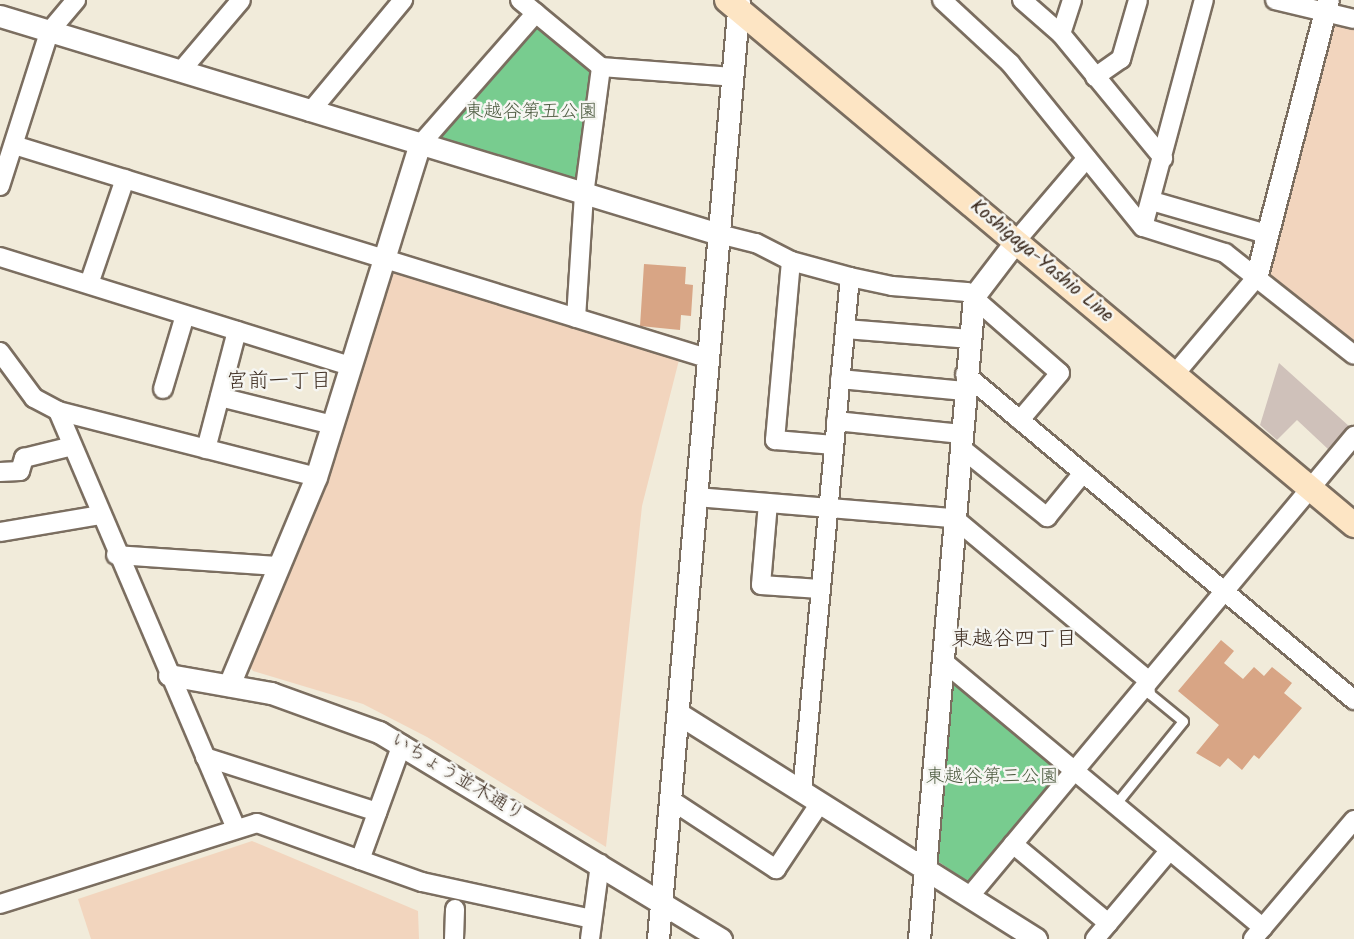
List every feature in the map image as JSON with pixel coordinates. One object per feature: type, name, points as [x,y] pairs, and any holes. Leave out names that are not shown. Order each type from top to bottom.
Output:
[{"type":"main road","name":"Koshigaya-Yashio Line","points":[[735,3],[1354,525]]},
{"type":"street","points":[[0,186],[49,32],[76,0]]},
{"type":"street","points":[[180,72],[241,0]]},
{"type":"street","points":[[310,112],[403,0]]},
{"type":"street","points":[[520,0],[601,67],[733,77]]},
{"type":"street","points":[[1023,0],[1061,34],[1163,158]]},
{"type":"street","points":[[1061,34],[1072,0]]},
{"type":"street","points":[[1095,77],[1121,59],[1138,0]]},
{"type":"street","points":[[1143,227],[1204,0]]},
{"type":"street","points":[[1275,0],[1326,7],[1354,19]]},
{"type":"street","points":[[943,1],[1010,63],[1143,227],[1225,253],[1354,355]]},
{"type":"street","points":[[658,939],[733,77],[735,3]]},
{"type":"street","points":[[1174,375],[1256,278],[1326,7]]},
{"type":"street","points":[[229,685],[276,566],[316,477],[419,146],[536,13]]},
{"type":"street","points":[[0,16],[419,146],[756,243],[791,261],[850,277],[974,296],[1060,373],[1020,419]]},
{"type":"street","points":[[576,318],[584,195],[601,67]]},
{"type":"street","points":[[14,145],[707,358]]},
{"type":"street","points":[[919,939],[944,662],[968,339],[974,296],[1016,241],[1087,158]]},
{"type":"street","points":[[89,285],[125,179]]},
{"type":"street","points":[[1152,201],[1266,234]]},
{"type":"street","points":[[0,257],[350,366]]},
{"type":"street","points":[[791,261],[775,440],[834,445]]},
{"type":"street","points":[[802,792],[850,277]]},
{"type":"street","points":[[163,389],[185,315]]},
{"type":"street","points":[[845,330],[968,339]]},
{"type":"street","points":[[206,449],[237,331]]},
{"type":"street","points":[[0,352],[34,397],[58,411],[316,477]]},
{"type":"street","points":[[840,379],[965,383],[1020,419],[1354,700]]},
{"type":"street","points":[[220,397],[332,425]]},
{"type":"street","points":[[58,411],[116,555],[236,829]]},
{"type":"street","points":[[836,421],[960,441],[1046,517],[1083,473]]},
{"type":"street","points":[[969,897],[1354,436]]},
{"type":"street","points":[[0,472],[20,471],[24,458],[72,446]]},
{"type":"street","points":[[696,497],[954,518],[1149,681]]},
{"type":"street","points":[[768,503],[761,585],[820,589]]},
{"type":"street","points":[[0,531],[100,516]]},
{"type":"street","points":[[116,555],[276,566]]},
{"type":"street","points":[[944,662],[1169,851],[1258,934],[1354,820]]},
{"type":"street","name":"いちょう並木通り","points":[[169,675],[229,685],[308,705],[402,744],[721,939]]},
{"type":"street","points":[[679,714],[1036,939]]},
{"type":"street","points":[[360,860],[402,744]]},
{"type":"street","points":[[205,757],[377,812]]},
{"type":"street","points":[[671,800],[776,869],[820,803]]},
{"type":"street","points":[[0,904],[257,824],[422,882],[592,919]]},
{"type":"street","points":[[1013,844],[1108,923]]},
{"type":"street","points":[[1095,939],[1169,851]]},
{"type":"street","points":[[590,939],[600,864]]},
{"type":"street","points":[[454,939],[455,909]]},
{"type":"lane","points":[[1114,806],[1183,721],[1150,694],[1149,681]]},
{"type":"shaded area","points":[[1328,18],[1354,23],[1354,342],[1262,270]]},
{"type":"shaded area","points":[[398,270],[679,360],[642,506],[606,847],[427,737],[363,704],[253,671],[247,662],[327,476],[391,275]]},
{"type":"shaded area","points":[[1279,363],[1350,427],[1329,450],[1297,420],[1277,440],[1260,425]]},
{"type":"shaded area","points":[[252,841],[418,911],[419,939],[91,939],[78,899]]},
{"type":"green space","name":"東越谷第五公園","points":[[533,24],[593,70],[579,187],[428,142]]},
{"type":"green space","name":"東越谷第三公園","points":[[961,682],[1066,770],[968,882],[936,860],[949,686]]},
{"type":"building","points":[[644,264],[686,267],[685,284],[693,285],[691,316],[681,315],[680,330],[640,326]]},
{"type":"building","points":[[1221,640],[1234,651],[1224,663],[1243,679],[1254,667],[1264,676],[1272,667],[1292,683],[1284,693],[1302,708],[1259,759],[1254,755],[1242,770],[1228,758],[1220,767],[1196,753],[1219,725],[1178,691]]},
{"type":"district","name":"宮前一丁目","points":[[279,382]]},
{"type":"district","name":"東越谷四丁目","points":[[1014,640]]}]
